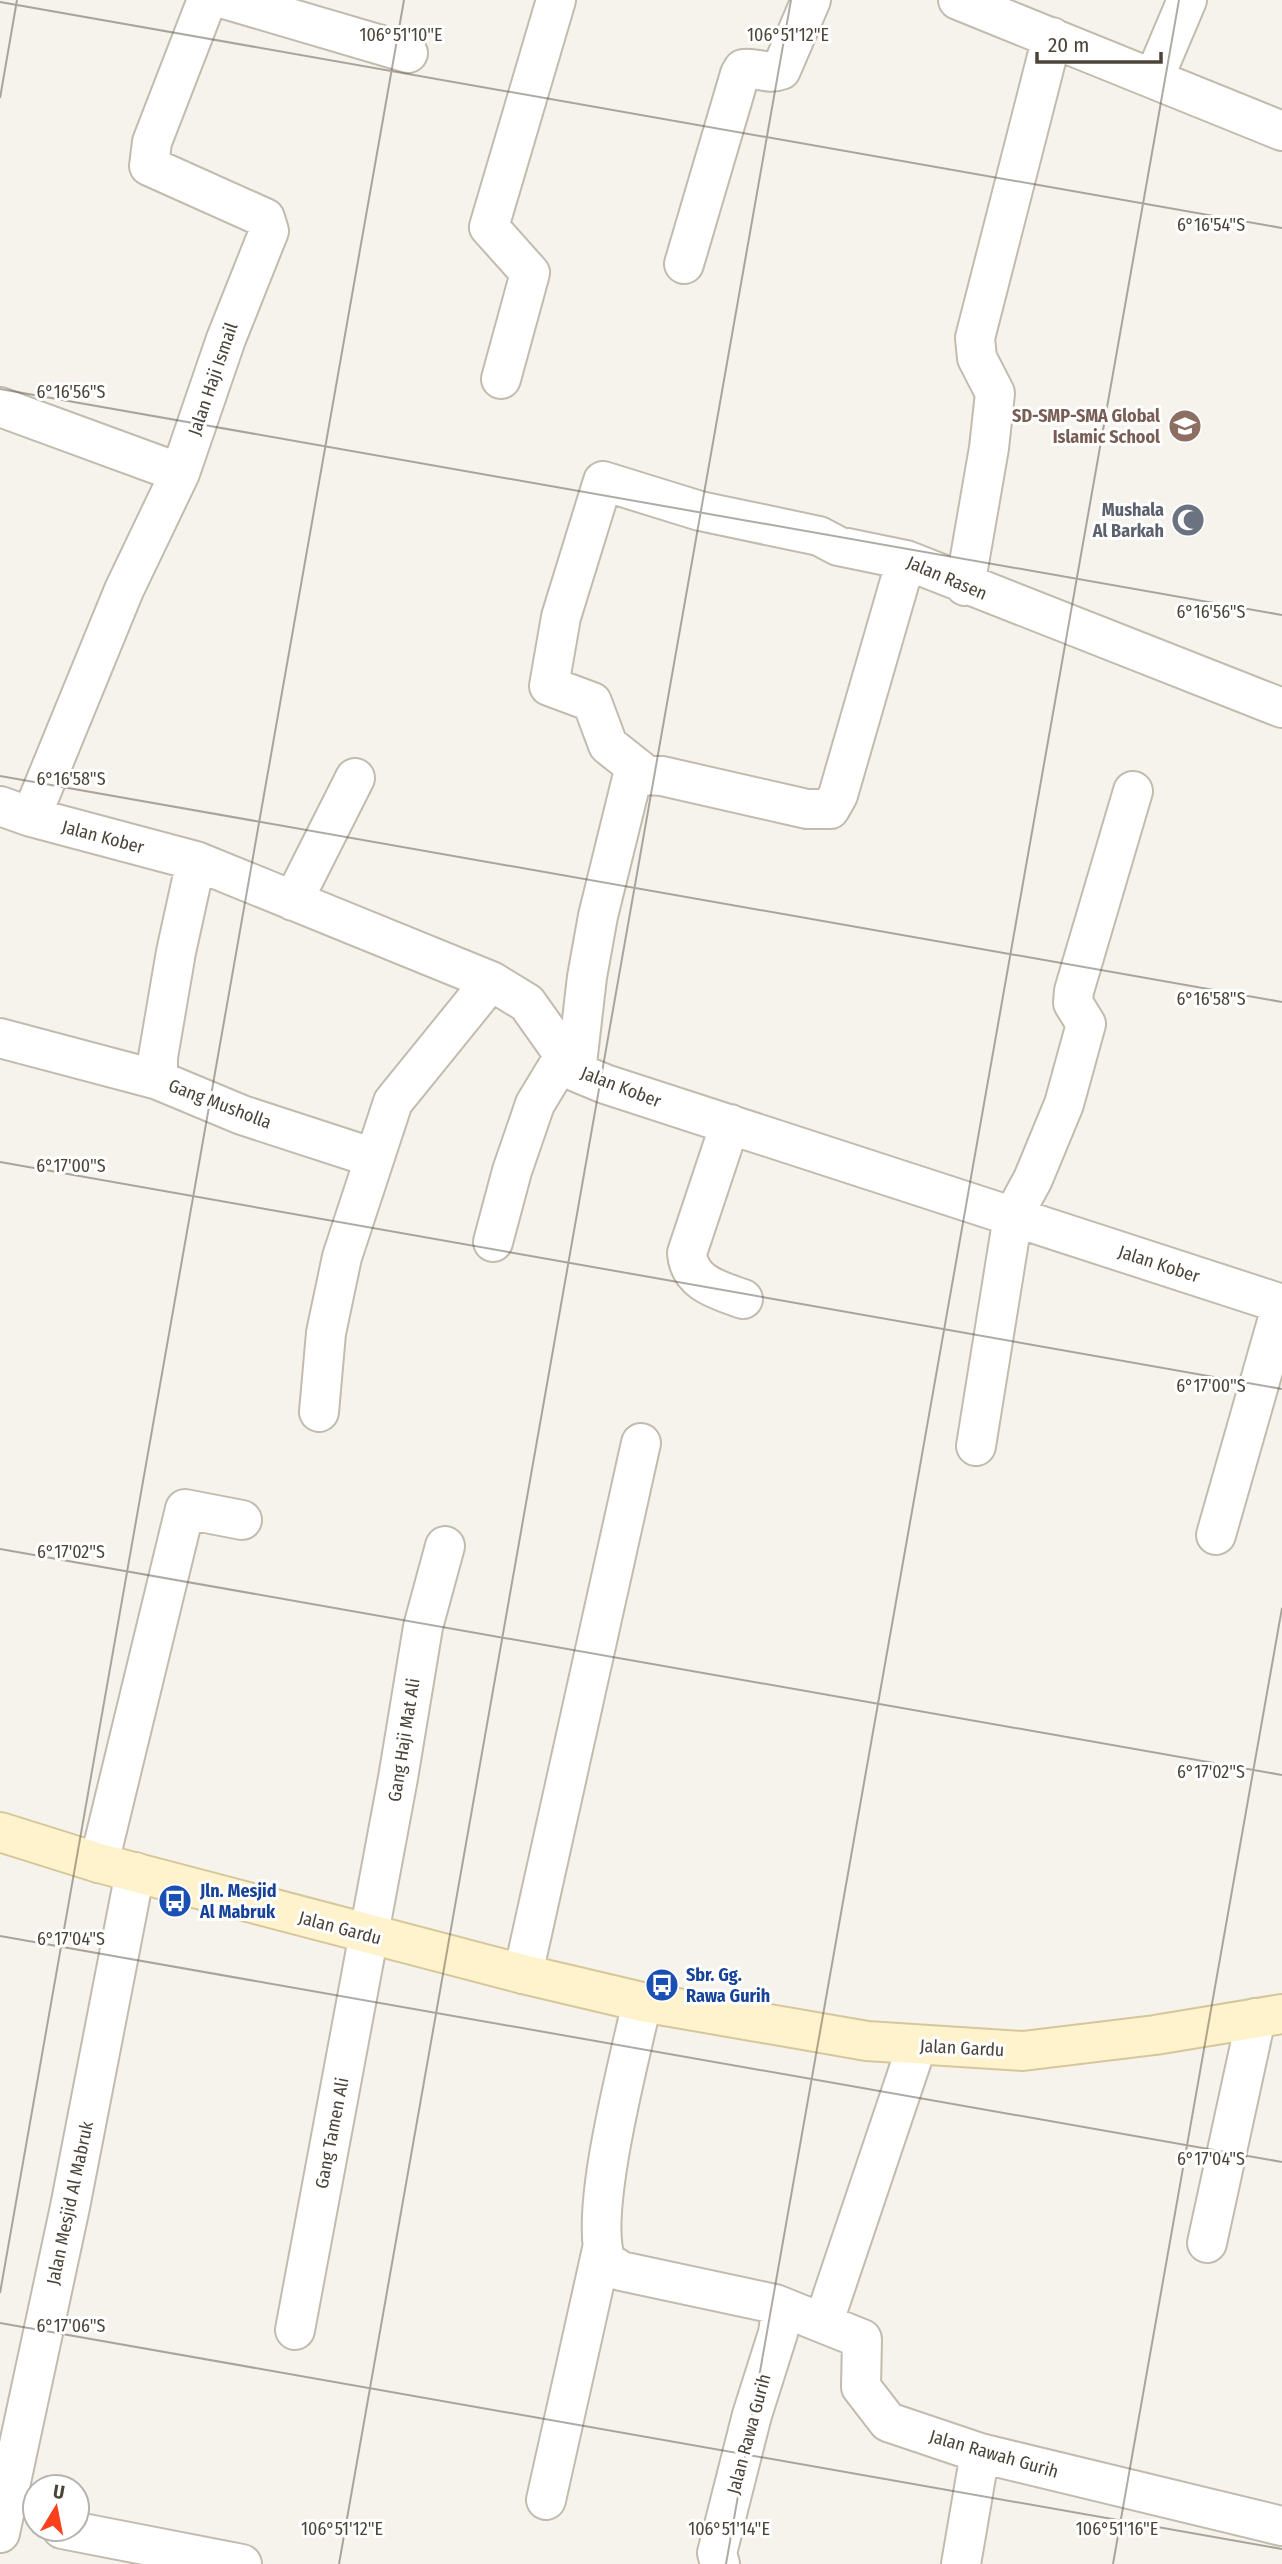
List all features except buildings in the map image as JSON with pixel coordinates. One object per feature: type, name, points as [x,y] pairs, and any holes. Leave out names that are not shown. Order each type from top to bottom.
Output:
[{"type":"street","name":"Jalan Haji Ismail","points":[[15,812],[180,473],[226,340],[269,231],[265,218],[149,166],[152,142],[207,0]]},
{"type":"street","points":[[228,0],[408,53]]},
{"type":"street","points":[[502,379],[530,272],[489,227],[556,0]]},
{"type":"street","points":[[684,264],[740,74],[743,69],[751,68],[774,73],[781,70],[811,0]]},
{"type":"street","points":[[958,0],[1280,125]]},
{"type":"street","points":[[1154,78],[1187,0]]},
{"type":"street","points":[[965,586],[989,448],[995,393],[977,358],[975,338],[1052,37]]},
{"type":"street","points":[[0,407],[180,473]]},
{"type":"street","name":"Jalan Rasen","points":[[642,772],[608,744],[592,702],[549,686],[561,617],[603,481],[700,511],[818,537],[838,546],[906,560],[965,586],[1282,708]]},
{"type":"street","points":[[494,1242],[512,1171],[535,1104],[570,1064],[598,916],[626,792],[633,774],[642,772],[807,809],[830,809],[838,795],[906,560]]},
{"type":"street","points":[[293,901],[355,778]]},
{"type":"street","points":[[976,1446],[1013,1216],[1033,1180],[1059,1117],[1085,1039],[1086,1024],[1073,1003],[1074,991],[1133,791]]},
{"type":"street","name":"Jalan Kober","points":[[15,812],[196,861],[491,981],[527,1003],[570,1064],[605,1084],[1282,1304]]},
{"type":"street","name":"Gang Musholla","points":[[196,861],[176,952],[158,1057],[158,1080],[242,1115],[374,1158]]},
{"type":"street","points":[[319,1412],[326,1333],[342,1257],[393,1102],[491,981]]},
{"type":"street","points":[[0,1038],[158,1080]]},
{"type":"street","points":[[730,1124],[687,1253],[688,1265],[696,1277],[713,1288],[743,1299]]},
{"type":"street","points":[[1216,1535],[1282,1304]]},
{"type":"street","points":[[523,1974],[641,1443]]},
{"type":"street","name":"Jalan Mesjid Al Mabruk","points":[[9,2518],[70,2207],[117,1867],[185,1509],[243,1520]]},
{"type":"street","name":"Gang Haji Mat Ali","points":[[369,1936],[423,1627],[445,1546]]},
{"type":"street","name":"Jalan Gardu","points":[[0,1832],[369,1936],[523,1974],[642,2002],[867,2041],[1023,2051],[1155,2035],[1269,2016]]},
{"type":"street","name":"Gang Tamen Ali","points":[[295,2330],[369,1936]]},
{"type":"street","points":[[546,2500],[601,2249],[600,2232],[612,2143],[642,2002]]},
{"type":"street","points":[[1207,2243],[1269,2016]]},
{"type":"street","points":[[824,2321],[917,2045]]},
{"type":"street","points":[[601,2249],[606,2261],[621,2271],[775,2304]]},
{"type":"street","name":"Jalan Rawah Gurih","points":[[775,2304],[824,2321],[862,2339],[862,2387],[888,2422],[980,2453],[1282,2526]]},
{"type":"street","name":"Jalan Rawa Gurih","points":[[720,2564],[717,2553],[720,2540],[752,2415],[778,2333],[780,2318],[775,2304]]},
{"type":"street","points":[[961,2564],[980,2453]]},
{"type":"street","points":[[91,2535],[242,2564]]},
{"type":"place","name":"SD-SMP-SMA Global Islamic School","points":[[1185,426]]},
{"type":"place","name":"Mushala Al Barkah","points":[[1188,520]]},
{"type":"place","name":"Jln. Mesjid Al Mabruk","points":[[175,1901]]},
{"type":"place","name":"Sbr. Gg. Rawa Gurih","points":[[662,1985]]}]
